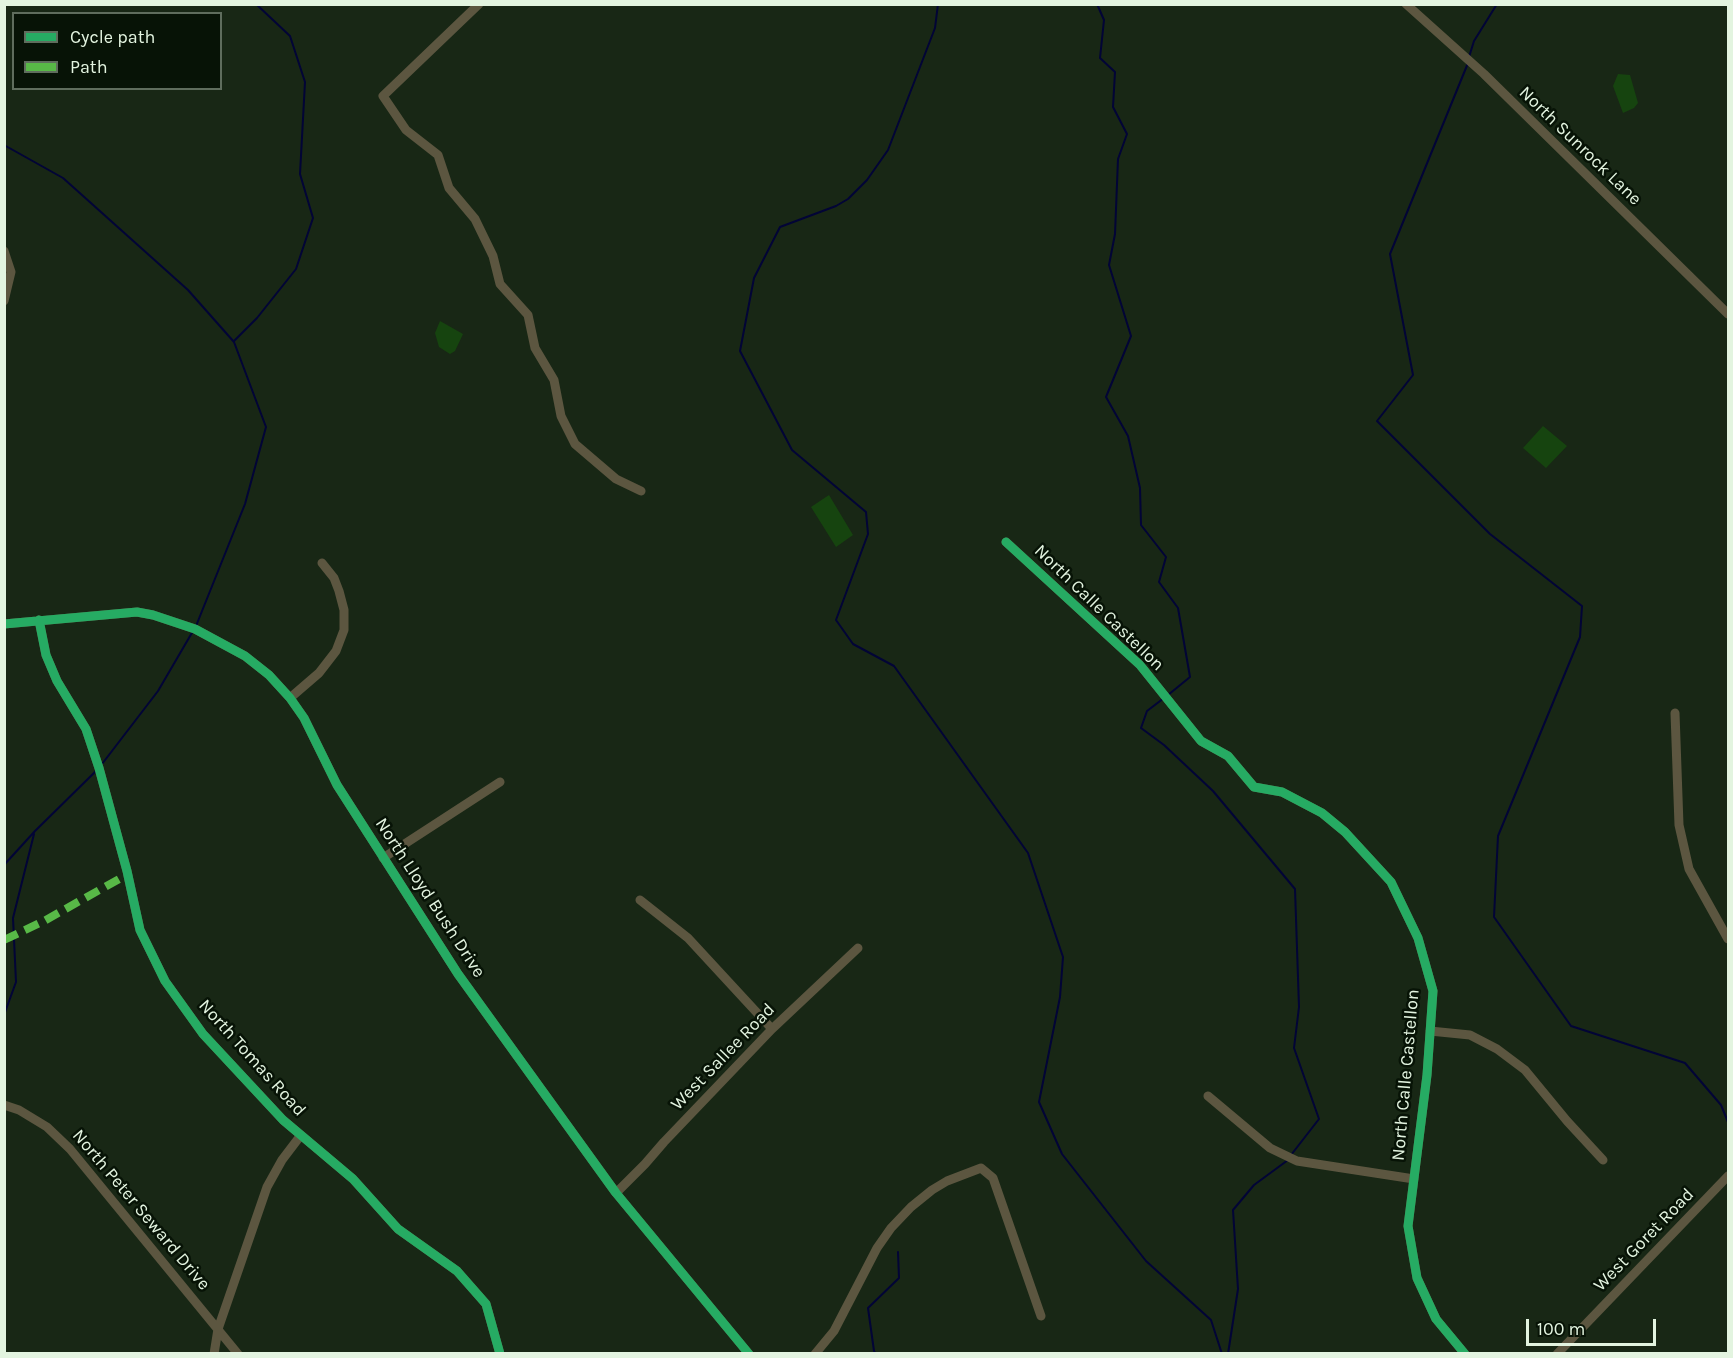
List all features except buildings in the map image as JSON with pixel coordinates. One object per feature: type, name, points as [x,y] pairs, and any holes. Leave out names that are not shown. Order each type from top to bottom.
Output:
[{"type":"street","points":[[479,4],[383,96],[406,130],[438,155],[449,188],[475,219],[493,256],[500,284],[528,315],[536,348],[554,380],[561,416],[575,444],[616,479],[641,491]]},
{"type":"street","name":"North Sunrock Lane","points":[[1406,4],[1484,74],[1728,314]]},
{"type":"street","points":[[4,251],[11,272],[4,301]]},
{"type":"street","name":"North Calle Castellon","points":[[1006,542],[1140,665],[1202,741],[1228,756],[1254,787],[1282,792],[1322,813],[1345,832],[1391,882],[1418,938],[1433,991],[1408,1226],[1417,1278],[1436,1319],[1465,1353]]},
{"type":"street","points":[[290,698],[319,673],[336,651],[344,630],[344,610],[339,591],[334,579],[322,563]]},
{"type":"street","name":"North Lloyd Bush Drive","points":[[4,624],[137,612],[171,619],[195,629],[245,656],[269,675],[304,718],[337,785],[458,974],[616,1193],[748,1353]]},
{"type":"street","name":"North Tomas Road","points":[[39,620],[46,655],[57,681],[86,729],[127,871],[140,930],[165,981],[203,1034],[283,1120],[353,1179],[398,1229],[457,1271],[486,1305],[500,1353]]},
{"type":"street","points":[[1675,713],[1679,825],[1689,869],[1728,939]]},
{"type":"street","points":[[384,858],[500,782]]},
{"type":"street","points":[[640,900],[688,938],[772,1029]]},
{"type":"street","name":"West Sallee Road","points":[[616,1193],[772,1029],[858,948]]},
{"type":"street","points":[[1430,1031],[1470,1035],[1497,1049],[1525,1070],[1603,1160]]},
{"type":"street","points":[[1208,1096],[1270,1148],[1297,1161],[1414,1179]]},
{"type":"street","name":"North Peter Seward Drive","points":[[4,1105],[19,1110],[47,1127],[70,1149],[238,1353]]},
{"type":"street","points":[[214,1353],[218,1329],[267,1187],[282,1160],[301,1135]]},
{"type":"street","points":[[815,1353],[834,1331],[877,1248],[891,1228],[911,1207],[932,1190],[947,1181],[981,1168],[993,1178],[1041,1316]]},
{"type":"street","name":"West Goret Road","points":[[1557,1353],[1728,1176]]},
{"type":"green space","points":[[1618,74],[1630,75],[1638,103],[1634,108],[1623,113],[1613,86]]},
{"type":"green space","points":[[440,321],[463,334],[455,351],[450,354],[439,347],[435,333]]},
{"type":"green space","points":[[1543,426],[1567,446],[1546,468],[1523,448]]},
{"type":"green space","points":[[829,495],[853,535],[836,547],[811,507]]},
{"type":"waterway","points":[[234,341],[257,318],[296,269],[313,218],[300,174],[305,82],[290,36],[256,4]]},
{"type":"waterway","points":[[938,4],[935,28],[888,150],[867,180],[848,199],[836,206],[780,227],[754,278],[740,351],[792,450],[866,512],[868,534],[836,620],[853,644],[894,666],[1028,853],[1063,957],[1060,997],[1039,1102],[1062,1154],[1146,1261],[1211,1320],[1222,1354]]},
{"type":"waterway","points":[[1097,4],[1104,20],[1100,58],[1115,72],[1113,107],[1127,134],[1118,159],[1115,234],[1109,265],[1131,336],[1106,397],[1128,436],[1140,488],[1141,525],[1166,557],[1159,582],[1178,608],[1190,677],[1168,695]]},
{"type":"waterway","points":[[1469,57],[1474,41],[1497,4]]},
{"type":"waterway","points":[[1468,63],[1390,254],[1413,375],[1377,421],[1490,534],[1582,606],[1580,637],[1498,836],[1494,917],[1571,1026],[1685,1063],[1721,1105],[1728,1122]]},
{"type":"waterway","points":[[4,145],[63,178],[188,290],[234,342],[266,427],[245,504],[196,626]]},
{"type":"waterway","points":[[102,764],[158,691],[193,631]]},
{"type":"waterway","points":[[1164,698],[1147,711],[1141,728],[1164,745],[1213,791],[1295,889],[1299,1007],[1294,1048],[1319,1119],[1291,1155]]},
{"type":"waterway","points":[[4,865],[96,771]]},
{"type":"waterway","points":[[4,1015],[16,982],[13,918],[34,834]]},
{"type":"waterway","points":[[1228,1354],[1238,1289],[1233,1210],[1254,1185],[1288,1160]]},
{"type":"waterway","points":[[876,1354],[868,1308],[899,1278],[898,1252]]},
{"type":"marked path","points":[[4,940],[44,921],[128,874]]},
{"type":"cycle path","points":[[1006,542],[1140,665],[1201,741],[1228,756],[1254,787],[1282,792],[1322,813],[1345,832],[1391,882],[1418,938],[1433,991],[1427,1075],[1408,1226],[1417,1278],[1436,1319],[1465,1354]]},
{"type":"cycle path","points":[[4,624],[137,612],[153,615],[195,629],[245,656],[269,675],[304,718],[337,785],[458,974],[616,1193],[749,1354]]},
{"type":"cycle path","points":[[39,620],[46,655],[57,681],[86,729],[127,871],[140,930],[165,981],[203,1034],[283,1120],[353,1179],[398,1229],[457,1271],[486,1304],[500,1354]]}]
